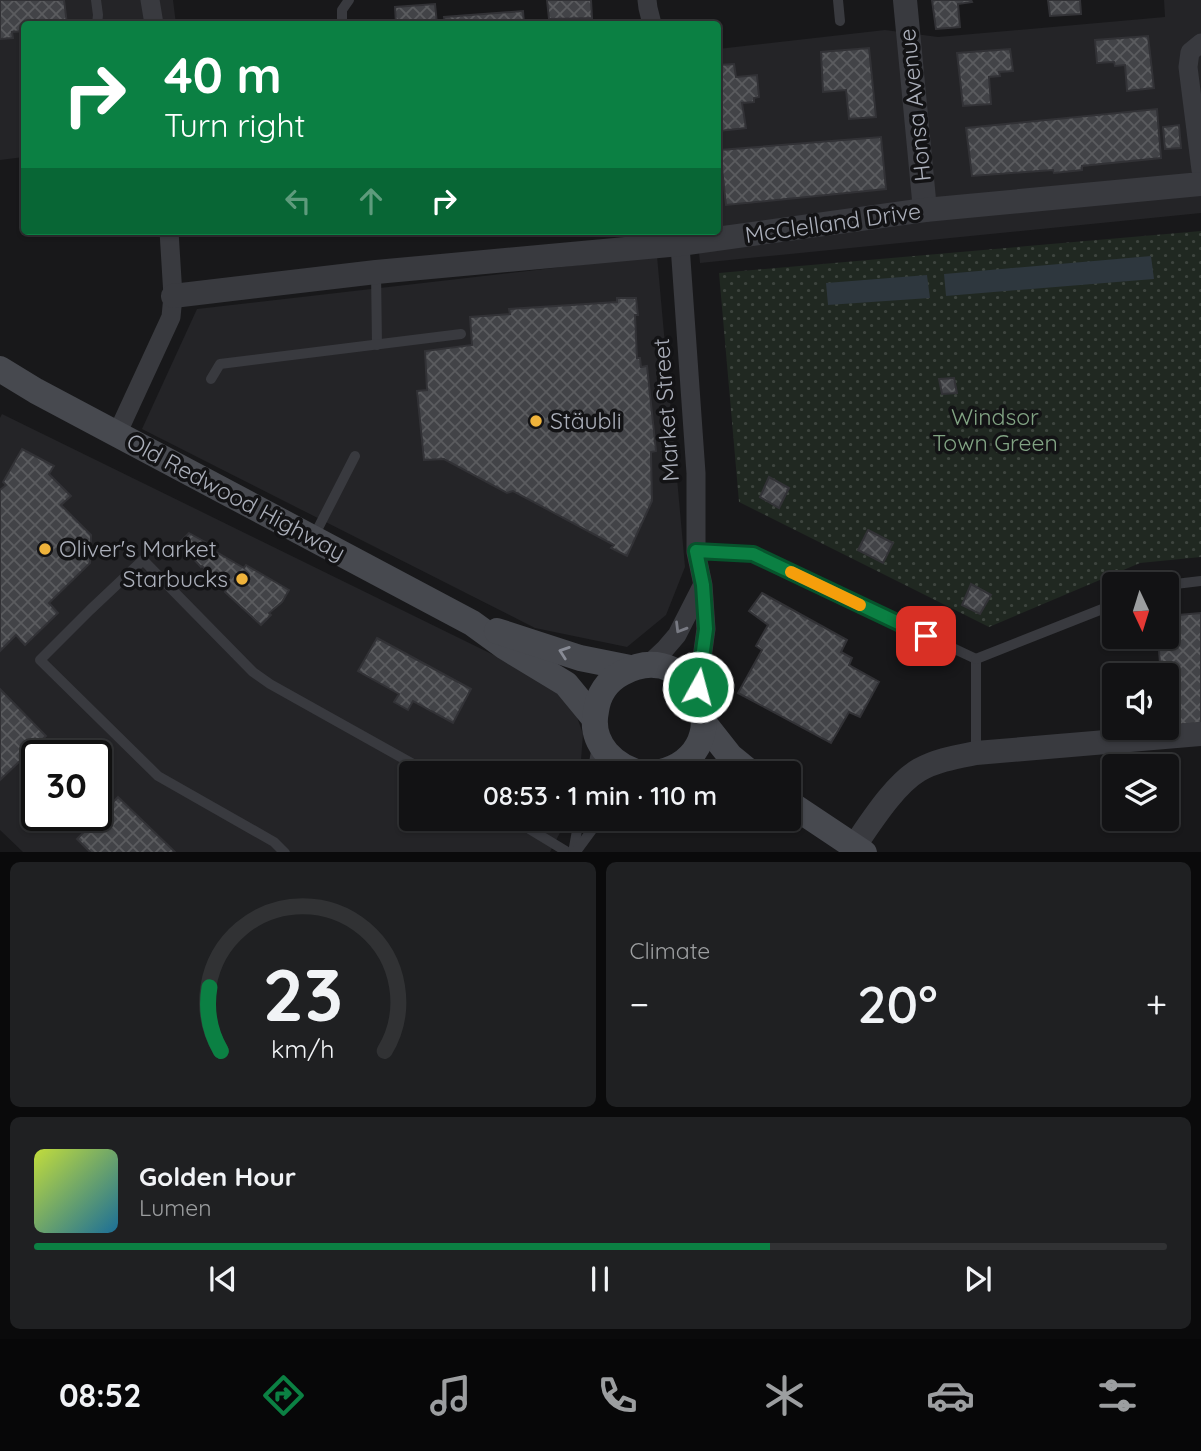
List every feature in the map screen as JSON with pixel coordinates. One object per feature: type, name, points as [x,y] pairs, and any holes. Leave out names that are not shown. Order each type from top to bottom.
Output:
[{"type":"main road","name":"Old Redwood Highway","points":[[0,369],[36,391],[472,623],[505,647],[566,684],[596,728]]},
{"type":"main road","name":"Old Redwood Highway","points":[[472,623],[580,658],[639,667]]},
{"type":"main road","points":[[615,761],[606,753],[596,728],[597,702],[604,688],[616,676],[639,667],[663,667],[678,673],[690,683],[699,696],[704,723],[700,739],[684,761]]},
{"type":"main road","points":[[704,723],[736,761]]},
{"type":"main road","points":[[801,813],[860,849]]},
{"type":"street","points":[[150,0],[154,21]]},
{"type":"street","points":[[648,0],[651,21]]},
{"type":"street","name":"Honsa Avenue","points":[[905,0],[925,210]]},
{"type":"street","points":[[1201,43],[1190,52],[1188,67],[1201,170]]},
{"type":"street","name":"McClelland Drive","points":[[721,232],[1201,184]]},
{"type":"street","points":[[117,434],[171,317],[173,296],[169,235]]},
{"type":"street","name":"McClelland Drive","points":[[173,296],[697,235]]},
{"type":"street","name":"Market Street","points":[[679,237],[696,473],[696,551],[703,585],[706,629],[699,696]]},
{"type":"street","points":[[639,667],[666,649],[677,635],[703,585]]},
{"type":"street","points":[[860,849],[874,818],[904,780],[942,760],[976,753],[1201,734]]},
{"type":"lane","points":[[96,0],[97,21]]},
{"type":"lane","points":[[342,21],[342,10],[349,0]]},
{"type":"lane","points":[[838,0],[840,21]]},
{"type":"lane","points":[[376,272],[377,345]]},
{"type":"lane","points":[[211,379],[220,364],[461,334]]},
{"type":"lane","points":[[313,538],[355,456]]},
{"type":"lane","points":[[696,551],[753,554],[976,659],[1102,609]]},
{"type":"lane","points":[[285,852],[274,842],[158,776],[40,660],[143,560],[253,672],[408,761]]},
{"type":"lane","points":[[1180,583],[1201,581]]},
{"type":"lane","points":[[976,659],[976,753]]},
{"type":"lane","points":[[593,761],[596,728]]},
{"type":"lane","points":[[534,831],[572,852]]},
{"type":"lane","points":[[572,852],[576,831]]},
{"type":"lane","points":[[572,852],[590,831]]},
{"type":"shaded area","points":[[0,0],[173,0],[176,21],[21,21],[21,157],[0,160]]},
{"type":"shaded area","points":[[1164,0],[1201,0],[1201,213],[700,263],[697,235],[721,235],[721,49],[885,30],[938,37],[1165,17]]},
{"type":"shaded area","points":[[657,256],[685,567],[666,615],[627,647],[535,628],[142,429],[197,309]]},
{"type":"shaded area","points":[[1151,256],[1154,279],[946,296],[944,274]]},
{"type":"shaded area","points":[[927,275],[930,298],[828,305],[826,283]]},
{"type":"shaded area","points":[[2,414],[549,682],[572,703],[583,734],[581,761],[399,761],[399,831],[561,831],[550,852],[23,852],[0,830]]},
{"type":"green space","name":"Windsor Town Green","points":[[1201,231],[1201,557],[1140,563],[1119,572],[1102,572],[1102,579],[989,627],[739,502],[719,273]]},
{"type":"building","points":[[0,0],[64,0],[67,21],[21,21],[21,31],[12,32],[13,38],[0,39]]},
{"type":"building","points":[[547,0],[591,0],[592,18],[549,19]]},
{"type":"building","points":[[932,0],[972,2],[958,4],[960,27],[936,29]]},
{"type":"building","points":[[1048,0],[1080,0],[1081,14],[1050,16]]},
{"type":"building","points":[[435,4],[437,21],[396,21],[395,7]]},
{"type":"building","points":[[523,11],[524,21],[445,21],[444,17]]},
{"type":"building","points":[[1148,36],[1154,88],[1127,91],[1125,65],[1115,66],[1114,62],[1097,63],[1095,40]]},
{"type":"building","points":[[869,48],[876,117],[849,119],[846,90],[823,92],[821,52]]},
{"type":"building","points":[[1010,49],[1013,71],[999,72],[1000,76],[989,77],[991,104],[963,106],[957,53]]},
{"type":"building","points":[[734,64],[736,77],[757,75],[759,97],[754,98],[754,102],[742,103],[746,128],[721,131],[721,65]]},
{"type":"building","points":[[1157,109],[1161,158],[1082,166],[1082,170],[1054,173],[1053,170],[972,176],[966,128]]},
{"type":"building","points":[[1179,125],[1181,148],[1165,149],[1163,127]]},
{"type":"building","points":[[881,137],[886,189],[726,205],[721,150]]},
{"type":"building","name":"Stäubli","points":[[617,298],[636,298],[637,358],[640,358],[641,367],[647,366],[656,451],[651,452],[652,501],[627,556],[611,548],[614,545],[513,491],[507,493],[444,459],[424,460],[417,391],[427,390],[425,351],[472,345],[470,317],[510,314],[509,309],[617,302]]},
{"type":"building","points":[[954,378],[957,393],[942,394],[939,379]]},
{"type":"building","name":"Oliver's Market","points":[[22,449],[54,466],[49,474],[71,496],[61,505],[91,535],[90,563],[49,603],[58,613],[25,645],[16,635],[0,651],[0,490],[6,485],[3,482]]},
{"type":"building","points":[[769,477],[789,488],[779,508],[760,497]]},
{"type":"building","points":[[868,530],[893,543],[883,563],[858,550]]},
{"type":"building","name":"Starbucks","points":[[189,533],[244,568],[246,565],[289,590],[261,625],[225,592],[179,543]]},
{"type":"building","points":[[971,584],[991,595],[980,614],[962,605]]},
{"type":"building","points":[[762,593],[847,640],[841,652],[852,658],[849,665],[879,682],[860,717],[849,712],[831,743],[738,693],[762,650],[756,646],[768,625],[749,611]]},
{"type":"building","points":[[1201,613],[1201,723],[1179,725],[1179,663],[1160,663],[1159,649],[1180,649],[1180,615]]},
{"type":"building","points":[[377,638],[471,689],[453,723],[413,701],[408,710],[394,702],[399,694],[358,671]]},
{"type":"building","points":[[0,689],[46,736],[42,740],[21,740],[21,760],[0,780]]},
{"type":"building","points":[[118,797],[175,852],[90,852],[77,839],[85,831],[112,831],[112,803]]},
{"type":"slow traffic","points":[[791,572],[860,605]]},
{"type":"place","name":"Stäubli","points":[[536,421]]},
{"type":"place","name":"Oliver's Market","points":[[45,549]]},
{"type":"place","name":"Starbucks","points":[[242,579]]},
{"type":"route","points":[[698,687],[706,629],[703,585],[696,551],[753,554],[926,636]]}]
